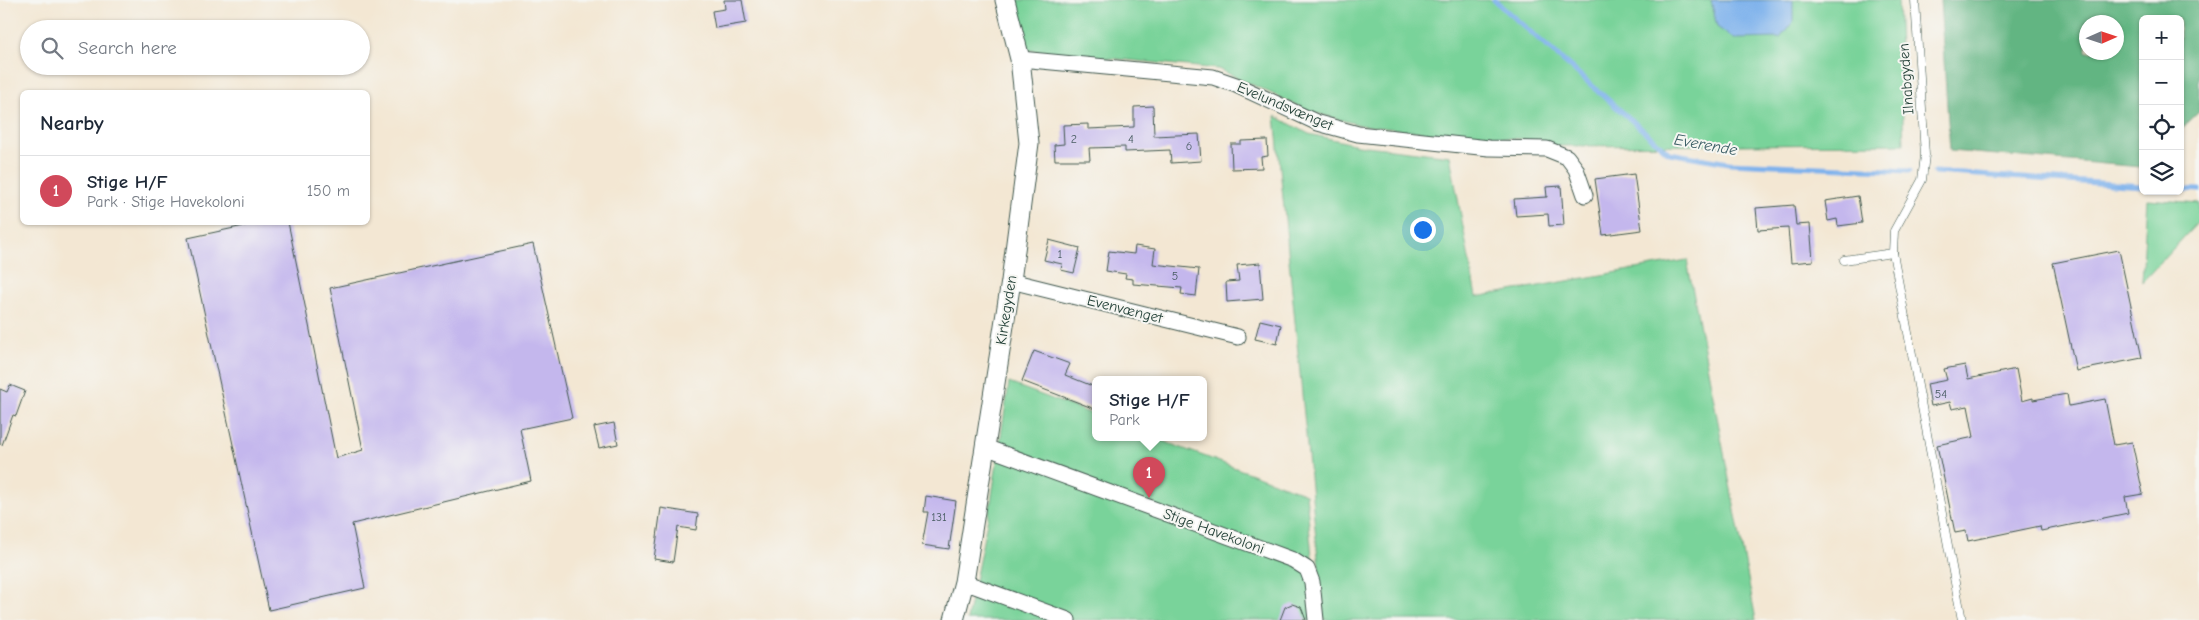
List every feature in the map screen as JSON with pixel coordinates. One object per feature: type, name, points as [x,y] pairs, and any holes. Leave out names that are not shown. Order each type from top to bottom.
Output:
[{"type":"street","name":"Kirkegyden","points":[[954,620],[964,582],[1011,281],[1029,143],[1020,59],[1005,0]]},
{"type":"street","name":"Evelundsvænget","points":[[1020,59],[1213,77],[1236,85],[1318,123],[1358,134],[1489,148],[1547,149],[1567,157],[1576,169],[1585,195]]},
{"type":"street","name":"Evenvænget","points":[[1011,281],[1238,337]]},
{"type":"street","name":"Stige Havekoloni","points":[[985,447],[1293,560],[1307,569],[1312,582],[1316,620]]},
{"type":"street","points":[[964,582],[1068,620]]},
{"type":"lane","name":"Ilnabgyden","points":[[1915,0],[1925,155],[1922,180],[1894,231],[1893,253],[1962,620]]},
{"type":"lane","points":[[1844,260],[1893,253]]},
{"type":"green space","points":[[1013,0],[1898,0],[1904,144],[1557,146],[1539,140],[1439,134],[1360,125],[1312,112],[1218,69],[1027,50]]},
{"type":"green space","points":[[1940,0],[2199,0],[2199,112],[2184,126],[2184,15],[2139,15],[2139,167],[1950,151]]},
{"type":"green space","points":[[1275,116],[1309,134],[1358,145],[1450,156],[1476,297],[1687,260],[1756,620],[1324,620]]},
{"type":"green space","points":[[2147,199],[2199,203],[2199,221],[2142,282]]},
{"type":"green space","points":[[1009,383],[1092,414],[1092,441],[1163,441],[1306,494],[1318,620],[967,620],[991,502]]},
{"type":"water","points":[[1711,0],[1793,0],[1793,22],[1780,38],[1734,39],[1717,27]]},
{"type":"building","points":[[724,0],[742,0],[746,23],[715,28],[712,11],[725,9]]},
{"type":"building","points":[[1153,106],[1154,136],[1199,134],[1201,161],[1171,163],[1170,150],[1125,152],[1125,147],[1089,148],[1090,160],[1055,160],[1054,145],[1064,144],[1063,125],[1088,124],[1088,129],[1134,127],[1134,107]]},
{"type":"building","points":[[1267,140],[1268,156],[1261,157],[1262,168],[1232,169],[1231,144],[1241,144],[1241,141]]},
{"type":"building","points":[[1634,174],[1642,230],[1603,235],[1595,179]]},
{"type":"building","points":[[1561,186],[1564,225],[1549,226],[1548,214],[1516,216],[1514,199],[1547,197],[1546,187]]},
{"type":"building","points":[[1858,196],[1862,223],[1838,226],[1837,219],[1828,221],[1825,201]]},
{"type":"building","points":[[1794,205],[1796,225],[1810,224],[1813,261],[1791,263],[1788,228],[1758,230],[1756,208]]},
{"type":"building","points":[[248,225],[289,225],[336,458],[363,450],[330,288],[533,244],[572,418],[520,429],[531,481],[352,524],[365,588],[269,610],[188,238]]},
{"type":"building","points":[[1049,240],[1080,248],[1074,273],[1061,270],[1062,264],[1044,260]]},
{"type":"building","points":[[1135,246],[1155,249],[1153,264],[1199,269],[1196,296],[1181,294],[1182,288],[1133,284],[1133,279],[1125,278],[1126,274],[1106,271],[1109,251],[1134,254]]},
{"type":"building","points":[[2119,250],[2142,358],[2076,371],[2053,263]]},
{"type":"building","points":[[1260,263],[1263,299],[1227,302],[1226,282],[1239,281],[1237,265]]},
{"type":"building","points":[[1260,320],[1281,325],[1277,344],[1255,339]]},
{"type":"building","points":[[1034,351],[1070,364],[1065,375],[1092,386],[1092,408],[1022,381]]},
{"type":"building","points":[[1965,365],[1968,379],[2016,369],[2022,401],[2067,394],[2069,406],[2105,399],[2114,445],[2132,442],[2143,494],[2125,497],[2128,513],[2041,531],[2040,526],[1968,541],[1966,531],[1955,533],[1937,445],[1974,437],[1968,406],[1952,409],[1950,402],[1931,406],[1927,384],[1947,380],[1944,369]]},
{"type":"building","points":[[10,385],[25,391],[16,416],[13,415],[2,445],[0,444],[0,389],[7,392]]},
{"type":"building","points":[[614,423],[618,444],[599,448],[594,427]]},
{"type":"building","points":[[926,496],[956,501],[949,549],[922,545],[928,512],[924,512]]},
{"type":"building","points":[[661,508],[698,514],[696,530],[678,527],[673,562],[654,559]]},
{"type":"building","points":[[1292,604],[1301,607],[1306,620],[1280,620],[1285,607]]},
{"type":"waterway","name":"Everende","points":[[1494,0],[1669,153],[1729,163],[1910,171]]},
{"type":"waterway","name":"Everende","points":[[1934,172],[2139,186]]},
{"type":"waterway","name":"Everende","points":[[2184,189],[2199,190]]},
{"type":"place","name":"Stige H/F","points":[[1149,498]]}]
